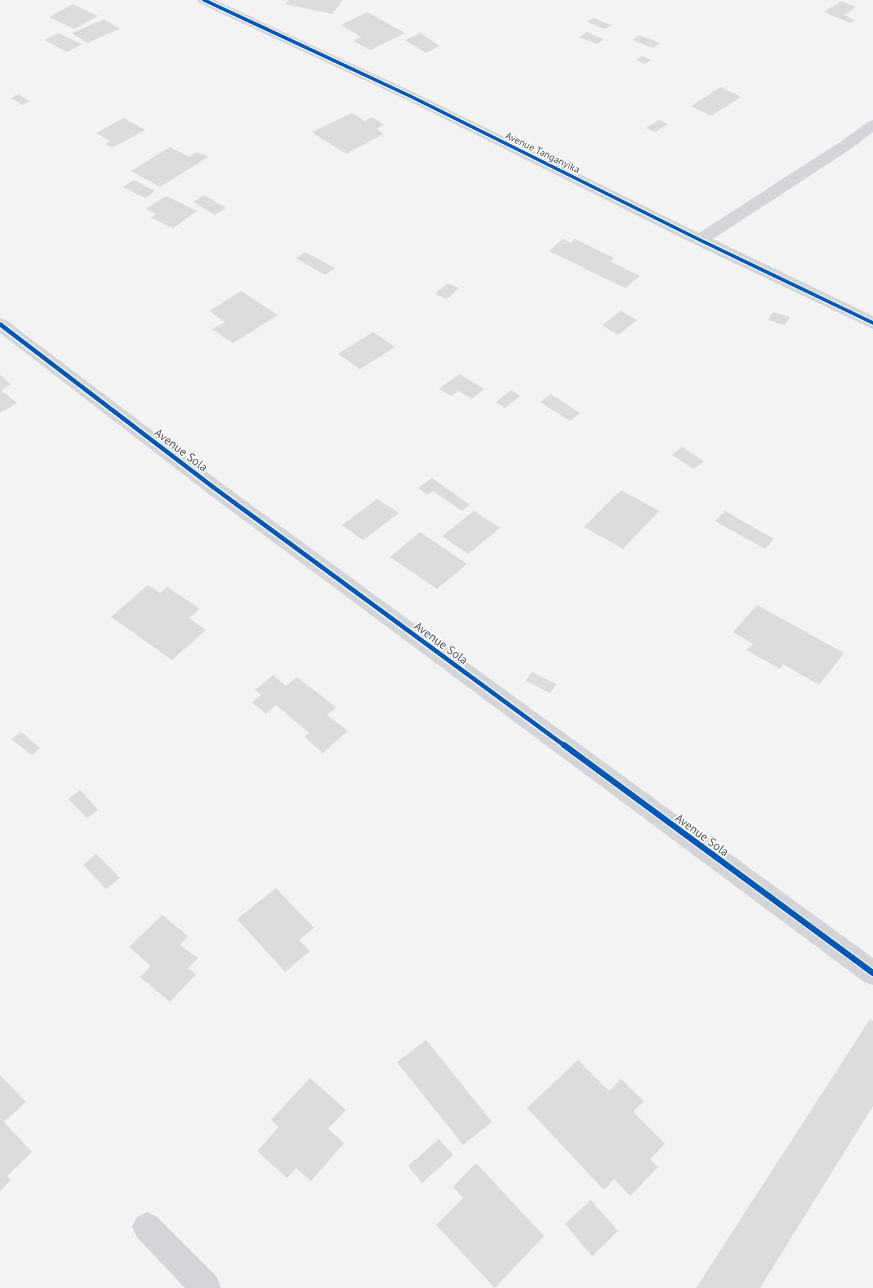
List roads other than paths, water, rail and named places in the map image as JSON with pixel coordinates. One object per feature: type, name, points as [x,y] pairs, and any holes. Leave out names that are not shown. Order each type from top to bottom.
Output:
[{"type":"street","name":"Avenue Tanganyika","points":[[204,0],[410,96],[873,324]]},
{"type":"street","points":[[700,240],[846,145],[873,125]]},
{"type":"street","name":"Avenue Sola","points":[[0,324],[220,492],[873,973]]},
{"type":"street","points":[[147,1227],[206,1288]]}]
